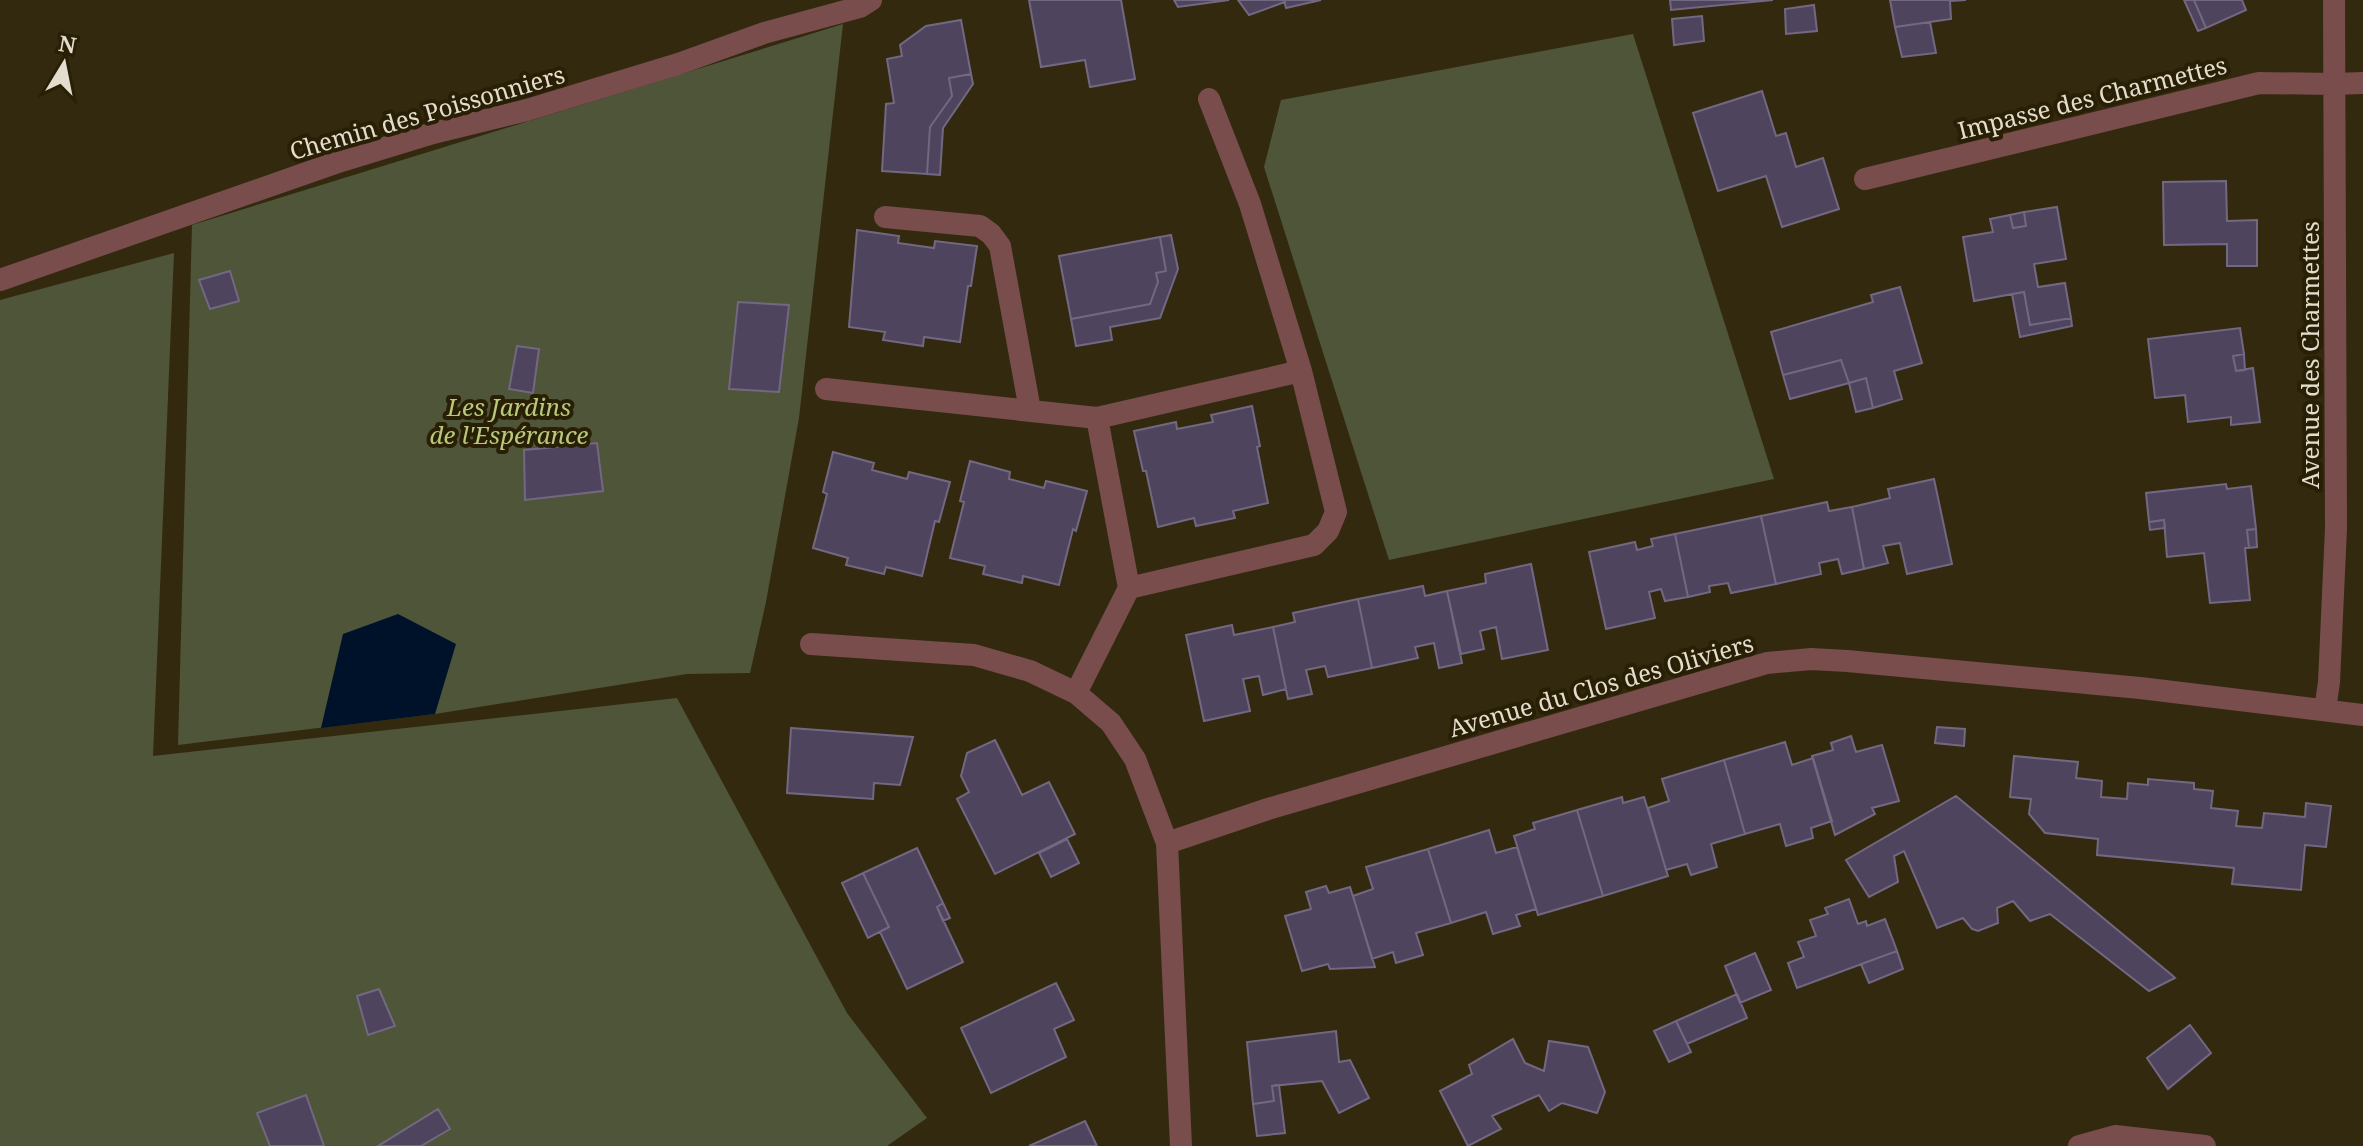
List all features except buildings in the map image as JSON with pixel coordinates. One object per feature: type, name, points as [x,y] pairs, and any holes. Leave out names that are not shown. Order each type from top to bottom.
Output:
[{"type":"street","name":"Chemin des Poissonniers","points":[[0,280],[335,163],[624,80],[764,33],[860,7],[871,0]]},
{"type":"street","name":"Avenue des Charmettes","points":[[2325,710],[2336,528],[2334,0]]},
{"type":"street","name":"Impasse des Charmettes","points":[[1865,179],[2259,83],[2363,83]]},
{"type":"street","points":[[1129,588],[1314,545],[1328,531],[1336,512],[1301,371],[1250,204],[1209,99]]},
{"type":"street","points":[[885,217],[980,226],[991,234],[1000,246],[1030,410]]},
{"type":"street","points":[[826,389],[1097,418],[1301,371]]},
{"type":"street","points":[[1076,693],[1129,588],[1097,418]]},
{"type":"street","points":[[811,644],[974,655],[1030,671],[1076,693],[1111,723],[1135,759],[1167,843],[1181,1146]]},
{"type":"street","name":"Avenue du Clos des Oliviers","points":[[1167,843],[1268,809],[1767,663],[1811,659],[1847,661],[2140,688],[2363,715]]},
{"type":"street","points":[[2079,1146],[2115,1136],[2205,1146]]},
{"type":"green space","name":"Les Jardins de l'Espérance","points":[[843,24],[799,418],[750,673],[687,674],[435,714],[178,745],[192,225]]},
{"type":"green space","points":[[1633,34],[1774,479],[1389,560],[1264,167],[1281,100]]},
{"type":"green space","points":[[174,253],[153,756],[677,698],[847,1013],[927,1118],[887,1146],[0,1146],[0,300]]},
{"type":"water","points":[[398,614],[456,644],[435,714],[321,728],[343,634]]}]
